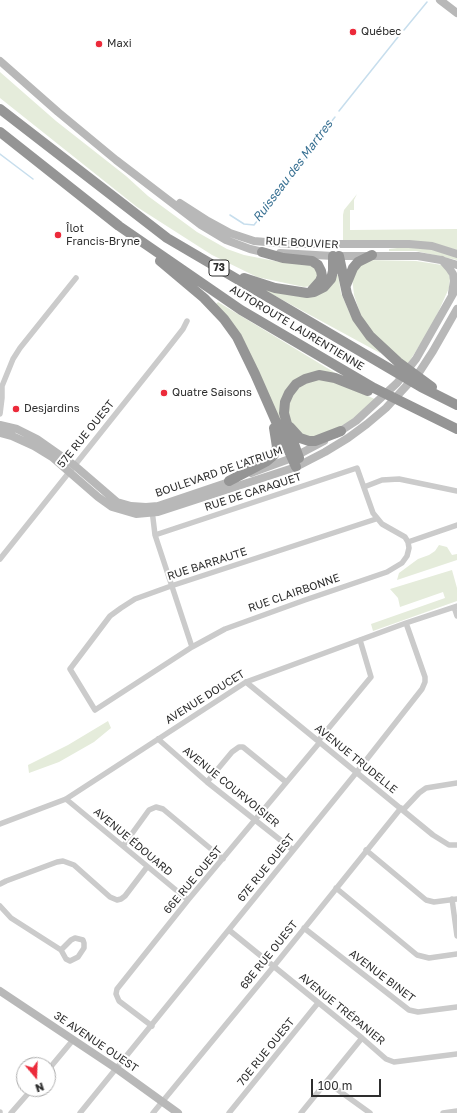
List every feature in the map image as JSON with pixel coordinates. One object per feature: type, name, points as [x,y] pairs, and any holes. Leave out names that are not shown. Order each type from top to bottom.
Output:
[{"type":"highway","name":"AUTOROUTE LAURENTIENNE","points":[[0,109],[167,238],[225,272],[395,365],[455,404]]},
{"type":"highway","name":"AUTOROUTE LAURENTIENNE","points":[[0,132],[119,226],[241,310],[373,390],[457,429]]},
{"type":"highway","points":[[119,226],[204,298],[224,319],[237,338],[267,403],[297,461]]},
{"type":"highway","points":[[262,252],[283,258],[312,261],[318,265],[322,276],[316,287],[307,293]]},
{"type":"highway","points":[[346,287],[352,268],[358,262],[372,255]]},
{"type":"highway","points":[[225,272],[274,288],[307,293],[320,290],[331,279],[336,256]]},
{"type":"highway","points":[[336,256],[352,308],[357,318],[370,336],[395,365]]},
{"type":"highway","points":[[297,461],[284,413],[285,402],[289,393],[296,384],[305,378],[319,375],[335,378],[373,390]]},
{"type":"highway","points":[[229,481],[267,461],[274,455],[277,447],[276,435],[267,403]]},
{"type":"highway","points":[[287,424],[297,435],[304,440],[309,441],[315,441],[341,431]]},
{"type":"street","points":[[440,0],[457,14]]},
{"type":"street","name":"RUE BOUVIER","points":[[0,61],[58,112],[142,180],[201,225],[226,240],[262,252],[336,256],[418,256],[457,264]]},
{"type":"street","name":"RUE BOUVIER","points":[[142,180],[208,221],[230,233],[242,237],[271,243],[336,245],[408,244],[432,246],[457,254]]},
{"type":"street","points":[[336,245],[336,256]]},
{"type":"street","points":[[441,260],[453,274],[454,280],[451,298]]},
{"type":"street","points":[[0,414],[2,398],[1,388],[13,359],[20,348],[76,278]]},
{"type":"street","name":"BOULEVARD DE L'ATRIUM","points":[[0,425],[17,429],[37,439],[117,502],[158,512],[297,461],[365,414],[397,383],[416,359],[457,287]]},
{"type":"street","name":"BOULEVARD DE L'ATRIUM","points":[[152,510],[158,506],[229,481],[325,452],[348,438],[386,408],[420,371],[433,352],[457,309]]},
{"type":"street","name":"57E RUE OUEST","points":[[0,559],[165,352],[183,329],[187,321]]},
{"type":"street","name":"BOULEVARD DE L'ATRIUM","points":[[0,434],[12,436],[34,446],[72,468]]},
{"type":"street","name":"RUE DE CARAQUET","points":[[155,535],[358,468],[364,487]]},
{"type":"street","points":[[457,491],[399,479],[382,480],[364,487],[376,519],[382,524],[401,534],[408,542],[457,525]]},
{"type":"street","points":[[152,510],[155,535],[192,647]]},
{"type":"street","name":"RUE BARRAUTE","points":[[95,710],[70,669],[110,616],[121,608],[135,599],[171,586],[376,519]]},
{"type":"street","name":"RUE CLAIRBONNE","points":[[95,710],[192,647],[225,629],[240,622],[396,568],[407,556],[409,548],[408,542]]},
{"type":"street","points":[[456,607],[457,616]]},
{"type":"street","name":"AVENUE DOUCET","points":[[0,824],[66,799],[246,682],[406,623],[456,607]]},
{"type":"street","name":"67E RUE OUEST","points":[[80,1113],[356,773],[424,686],[425,677],[406,623]]},
{"type":"street","name":"66E RUE OUEST","points":[[152,1026],[119,1001],[116,994],[117,989],[371,677],[360,640]]},
{"type":"street","name":"AVENUE TRUDELLE","points":[[246,682],[440,840],[449,845],[457,845]]},
{"type":"street","name":"AVENUE COURVOISIER","points":[[158,739],[207,782],[293,850]]},
{"type":"street","points":[[207,782],[232,752],[239,747],[243,747],[286,782]]},
{"type":"street","name":"68E RUE OUEST","points":[[153,1113],[274,966],[366,850],[402,809],[426,788],[457,783]]},
{"type":"street","name":"AVENUE ÉDOUARD","points":[[66,799],[188,900]]},
{"type":"street","points":[[122,846],[149,810],[156,807],[163,809],[223,859]]},
{"type":"street","points":[[366,850],[426,900],[434,902],[454,899],[457,936]]},
{"type":"street","points":[[0,884],[63,861],[74,865],[110,897],[117,900],[125,896],[147,867]]},
{"type":"street","points":[[336,888],[417,955],[429,958],[457,954]]},
{"type":"street","points":[[0,906],[11,918],[60,950],[66,960],[74,960],[82,953],[84,943],[82,940],[75,938],[60,950]]},
{"type":"street","name":"AVENUE BINET","points":[[304,928],[409,1010],[418,1012],[457,1007]]},
{"type":"street","name":"AVENUE TRÉPANIER","points":[[229,930],[386,1059],[394,1062],[457,1054]]},
{"type":"street","name":"3E AVENUE OUEST","points":[[0,991],[117,1068],[178,1113]]},
{"type":"street","name":"70E RUE OUEST","points":[[230,1113],[318,1003]]},
{"type":"street","points":[[302,1113],[362,1038]]},
{"type":"street","points":[[56,1060],[73,1040]]},
{"type":"street","points":[[327,1082],[370,1113]]},
{"type":"street","points":[[11,1113],[25,1097]]},
{"type":"street","points":[[444,1113],[457,1111]]},
{"type":"green space","points":[[0,72],[56,121],[126,176],[148,196],[197,232],[227,249],[244,255],[280,262],[311,263],[317,270],[317,278],[311,286],[304,287],[257,277],[212,255],[137,207],[0,98]]},
{"type":"green space","points":[[357,194],[354,200],[354,210],[350,210],[350,230],[457,229],[457,250],[417,241],[343,241],[344,210]]},
{"type":"green space","points":[[414,246],[457,257],[457,260],[416,251],[389,251],[389,249]]},
{"type":"green space","points":[[366,260],[416,261],[442,265],[447,269],[450,278],[449,288],[432,326],[407,365],[378,340],[361,316],[354,295],[352,277],[354,272]]},
{"type":"green space","points":[[338,275],[341,293],[350,314],[380,353],[266,291],[266,289],[301,297]]},
{"type":"green space","points":[[218,302],[337,374],[293,384],[285,429],[215,305]]},
{"type":"green space","points":[[310,379],[332,380],[377,400],[355,418],[338,428],[316,439],[304,437],[291,423],[288,409],[292,394]]},
{"type":"green space","points":[[439,545],[447,547],[452,555],[457,554],[457,560],[397,580],[399,573],[418,559],[435,551]]},
{"type":"green space","points":[[452,570],[457,588],[457,601],[373,631],[371,624],[445,598],[443,592],[400,607],[398,598],[390,589]]},
{"type":"green space","points":[[108,721],[111,728],[94,742],[59,762],[29,773],[28,765],[68,745]]},
{"type":"waterway","name":"Ruisseau des Martres","points":[[404,30],[427,2]]},
{"type":"waterway","name":"Ruisseau des Martres","points":[[339,111],[398,37]]},
{"type":"waterway","name":"Ruisseau des Martres","points":[[230,215],[244,224],[254,225],[335,117]]},
{"type":"waterway","name":"Ruisseau des Martres","points":[[0,154],[33,179]]},
{"type":"place","name":"Québec","points":[[353,32]]},
{"type":"place","name":"Maxi","points":[[99,44]]},
{"type":"place","name":"Îlot Francis-Bryne","points":[[58,235]]},
{"type":"place","name":"Quatre Saisons","points":[[164,393]]},
{"type":"place","name":"Desjardins","points":[[16,409]]}]
